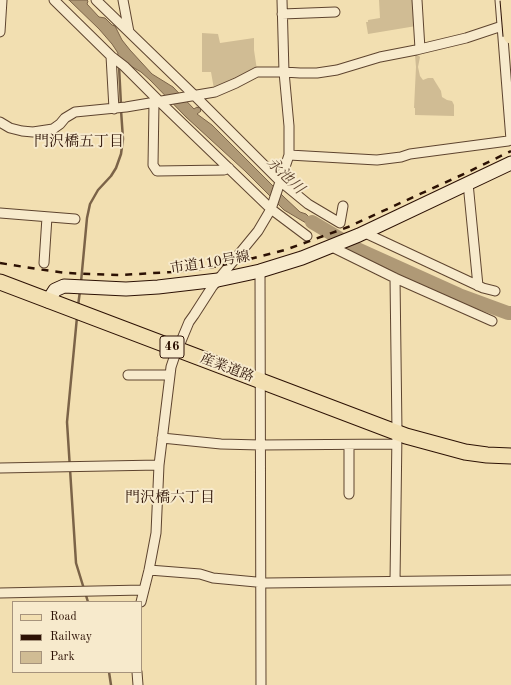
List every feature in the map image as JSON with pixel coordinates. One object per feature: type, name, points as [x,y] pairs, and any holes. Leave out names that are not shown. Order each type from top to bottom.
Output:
[{"type":"main road","points":[[506,31],[508,0]]},
{"type":"main road","name":"産業道路","points":[[0,282],[260,381],[396,438],[406,436],[465,452],[511,456]]},
{"type":"main road","name":"産業道路","points":[[432,443],[488,448],[511,447]]},
{"type":"street","points":[[54,0],[229,168],[271,207],[307,236]]},
{"type":"street","points":[[96,0],[280,182],[308,204],[340,223],[343,206]]},
{"type":"street","points":[[123,0],[129,32]]},
{"type":"street","points":[[141,601],[156,533],[159,465],[170,375],[174,358],[191,318],[218,280],[258,231],[271,207],[289,155],[289,126],[284,72],[282,0]]},
{"type":"street","points":[[417,0],[420,49]]},
{"type":"street","points":[[289,155],[377,160],[511,140],[506,31],[500,0]]},
{"type":"street","points":[[0,32],[1,6]]},
{"type":"street","points":[[282,14],[335,12]]},
{"type":"street","points":[[0,122],[10,128],[22,131],[33,132],[53,129],[75,112],[119,108],[215,92],[257,72],[284,72],[300,74],[337,70],[380,57],[466,38],[506,31],[511,23]]},
{"type":"street","points":[[113,58],[119,108]]},
{"type":"street","points":[[159,102],[153,165],[157,171],[224,170],[229,168]]},
{"type":"street","points":[[361,234],[511,163]]},
{"type":"street","points":[[468,183],[478,286]]},
{"type":"street","points":[[0,213],[75,219]]},
{"type":"street","points":[[44,263],[47,217]]},
{"type":"street","points":[[361,234],[478,286],[495,292]]},
{"type":"street","name":"市道110号線","points":[[48,301],[56,290],[64,286],[126,289],[218,280],[260,271],[302,258],[361,234]]},
{"type":"street","points":[[332,246],[395,278],[492,321]]},
{"type":"street","points":[[260,271],[261,685]]},
{"type":"street","points":[[395,278],[395,581]]},
{"type":"street","points":[[128,375],[170,375]]},
{"type":"street","points":[[162,438],[221,444],[349,445],[396,438]]},
{"type":"street","points":[[349,445],[349,494]]},
{"type":"street","points":[[0,468],[159,465]]},
{"type":"street","points":[[149,570],[200,574],[213,578],[260,582],[511,580]]},
{"type":"street","points":[[0,593],[143,590]]},
{"type":"street","points":[[137,673],[138,685]]},
{"type":"green space","points":[[379,0],[415,0],[416,26],[368,34],[366,22],[368,22],[368,20],[380,18]]},
{"type":"green space","points":[[202,33],[218,34],[220,43],[254,38],[257,70],[214,89],[211,72],[202,72]]},
{"type":"green space","points":[[415,55],[420,57],[418,67],[420,76],[423,80],[433,78],[441,91],[442,97],[452,101],[454,105],[454,116],[415,115]]},
{"type":"shaded area","points":[[69,0],[87,0],[87,4],[99,17],[105,18],[115,26],[122,40],[152,74],[173,87],[194,109],[201,106],[201,111],[197,114],[212,125],[300,212],[306,214],[310,218],[312,217],[332,229],[323,233],[284,210],[141,72],[124,62],[116,62],[118,53],[112,44]]},
{"type":"waterway","points":[[119,66],[121,105]]},
{"type":"waterway","points":[[81,282],[87,218],[90,204],[98,190],[116,168],[121,154],[123,139],[121,110]]},
{"type":"waterway","name":"永池川","points":[[312,222],[359,250],[459,295],[511,313]]},
{"type":"waterway","points":[[78,306],[80,291]]},
{"type":"waterway","points":[[77,317],[67,422],[76,563],[88,601]]},
{"type":"waterway","points":[[109,673],[111,685]]},
{"type":"railway","points":[[0,263],[66,273],[120,275],[208,268],[242,261],[285,250],[348,227],[511,151]]},
{"type":"district","name":"門沢橋五丁目","points":[[79,142]]},
{"type":"district","name":"門沢橋六丁目","points":[[170,498]]}]
